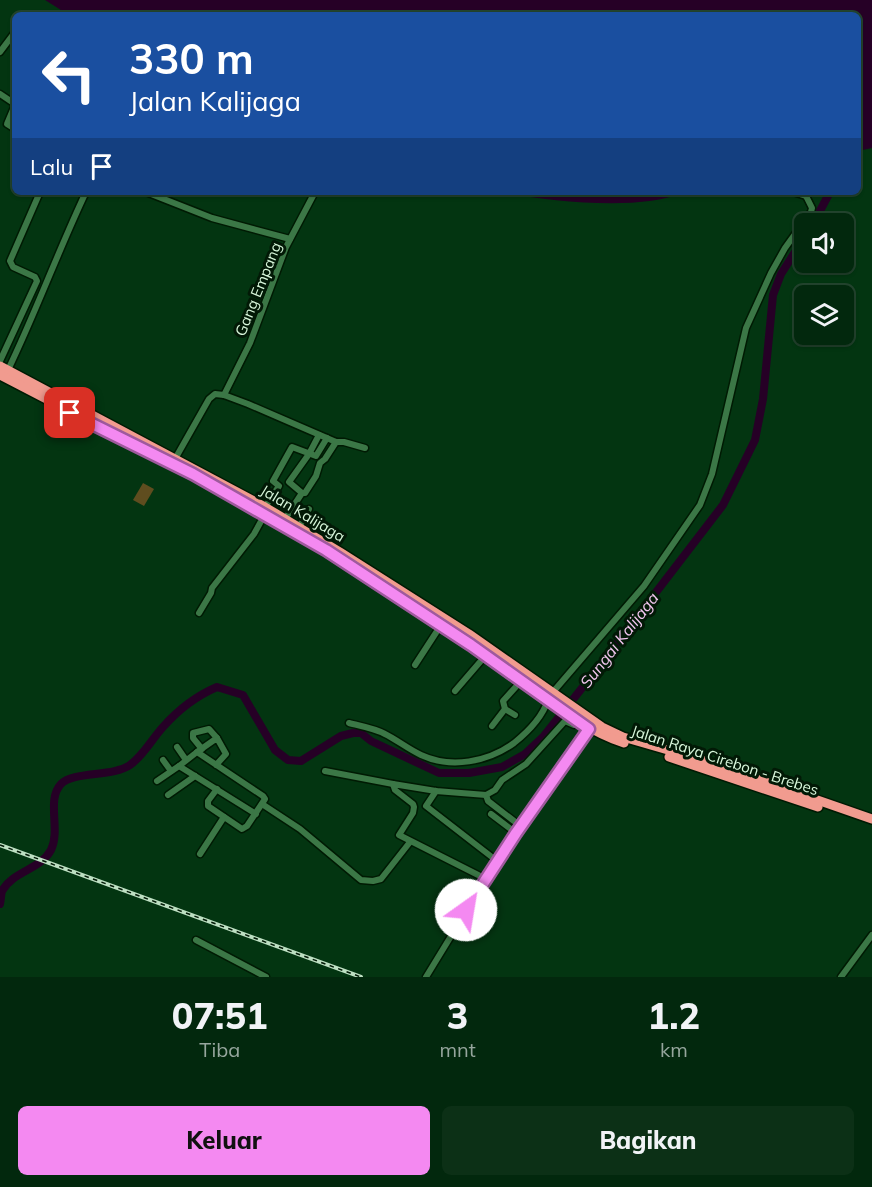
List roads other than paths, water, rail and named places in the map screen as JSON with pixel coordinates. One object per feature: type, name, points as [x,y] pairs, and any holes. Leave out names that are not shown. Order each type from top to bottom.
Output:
[{"type":"highway","name":"Jalan Kalijaga","points":[[2,370],[175,459],[265,510],[441,624],[522,680],[551,696]]},
{"type":"highway","name":"Jalan Kalijaga","points":[[2,370],[45,400],[299,527],[423,604],[551,696],[575,716]]},
{"type":"highway","name":"Jalan Raya Cirebon - Brebes","points":[[575,716],[589,729],[622,742],[841,812],[872,819]]},
{"type":"highway","name":"Jalan Raya Cirebon - Brebes","points":[[575,716],[624,737],[699,759],[841,812],[872,826]]},
{"type":"street","points":[[0,52],[12,36]]},
{"type":"street","points":[[12,115],[7,124],[12,127]]},
{"type":"street","points":[[0,361],[37,281],[35,277],[13,267],[10,261],[39,195]]},
{"type":"street","points":[[2,370],[29,326],[85,195]]},
{"type":"street","points":[[154,195],[212,218],[290,239]]},
{"type":"street","name":"Gang Empang","points":[[224,395],[250,343],[290,239],[313,195]]},
{"type":"street","points":[[349,723],[381,732],[426,757],[450,762],[470,762],[496,753],[518,740],[539,718],[551,696],[644,586],[700,505],[714,467],[746,328],[785,248],[811,212],[812,208],[806,195]]},
{"type":"street","points":[[175,459],[214,394],[224,395],[336,442],[365,448]]},
{"type":"street","points":[[302,493],[289,482],[319,435]]},
{"type":"street","points":[[199,613],[212,588],[254,534],[279,486],[273,481],[292,447],[316,455],[327,438]]},
{"type":"street","points":[[285,519],[302,493],[306,492],[316,476],[320,463],[336,442]]},
{"type":"street","points":[[299,527],[309,509]]},
{"type":"street","points":[[415,665],[441,624]]},
{"type":"street","points":[[455,692],[486,655]]},
{"type":"street","points":[[515,715],[505,709],[503,702],[522,680]]},
{"type":"street","points":[[492,726],[505,709]]},
{"type":"street","points":[[325,771],[436,791],[486,795],[495,790],[502,780],[526,764],[565,721],[574,725],[575,716]]},
{"type":"street","points":[[216,765],[226,754],[217,738],[208,729],[192,733],[192,738],[200,750],[216,765],[264,796],[256,814],[243,829],[207,804],[217,789]]},
{"type":"street","points":[[426,977],[497,861],[589,729]]},
{"type":"street","points":[[158,781],[217,738]]},
{"type":"street","points":[[177,747],[186,760]]},
{"type":"street","points":[[163,760],[171,771]]},
{"type":"street","points":[[179,766],[256,814]]},
{"type":"street","points":[[168,795],[195,776]]},
{"type":"street","points":[[393,784],[395,790],[414,806],[413,813],[399,835],[486,879]]},
{"type":"street","points":[[436,791],[426,806],[497,861]]},
{"type":"street","points":[[486,795],[488,801],[514,821]]},
{"type":"street","points":[[262,804],[300,829],[361,880],[369,882],[381,879],[410,842]]},
{"type":"street","points":[[491,814],[516,833]]},
{"type":"street","points":[[200,854],[224,817]]},
{"type":"street","points":[[841,977],[872,935]]},
{"type":"street","points":[[196,940],[266,977]]},
{"type":"waterway","name":"Sungai Kalijaga","points":[[819,213],[828,195]]},
{"type":"waterway","name":"Sungai Kalijaga","points":[[0,904],[2,891],[7,884],[40,862],[51,850],[55,833],[55,798],[61,784],[74,777],[114,771],[130,765],[175,715],[195,699],[217,687],[243,695],[275,750],[288,760],[301,761],[341,736],[353,733],[361,733],[371,741],[439,773],[469,773],[502,767],[525,754],[543,737],[594,673],[723,505],[755,440],[763,399],[773,295],[781,274],[794,254]]},
{"type":"railway","points":[[0,845],[361,977]]}]
